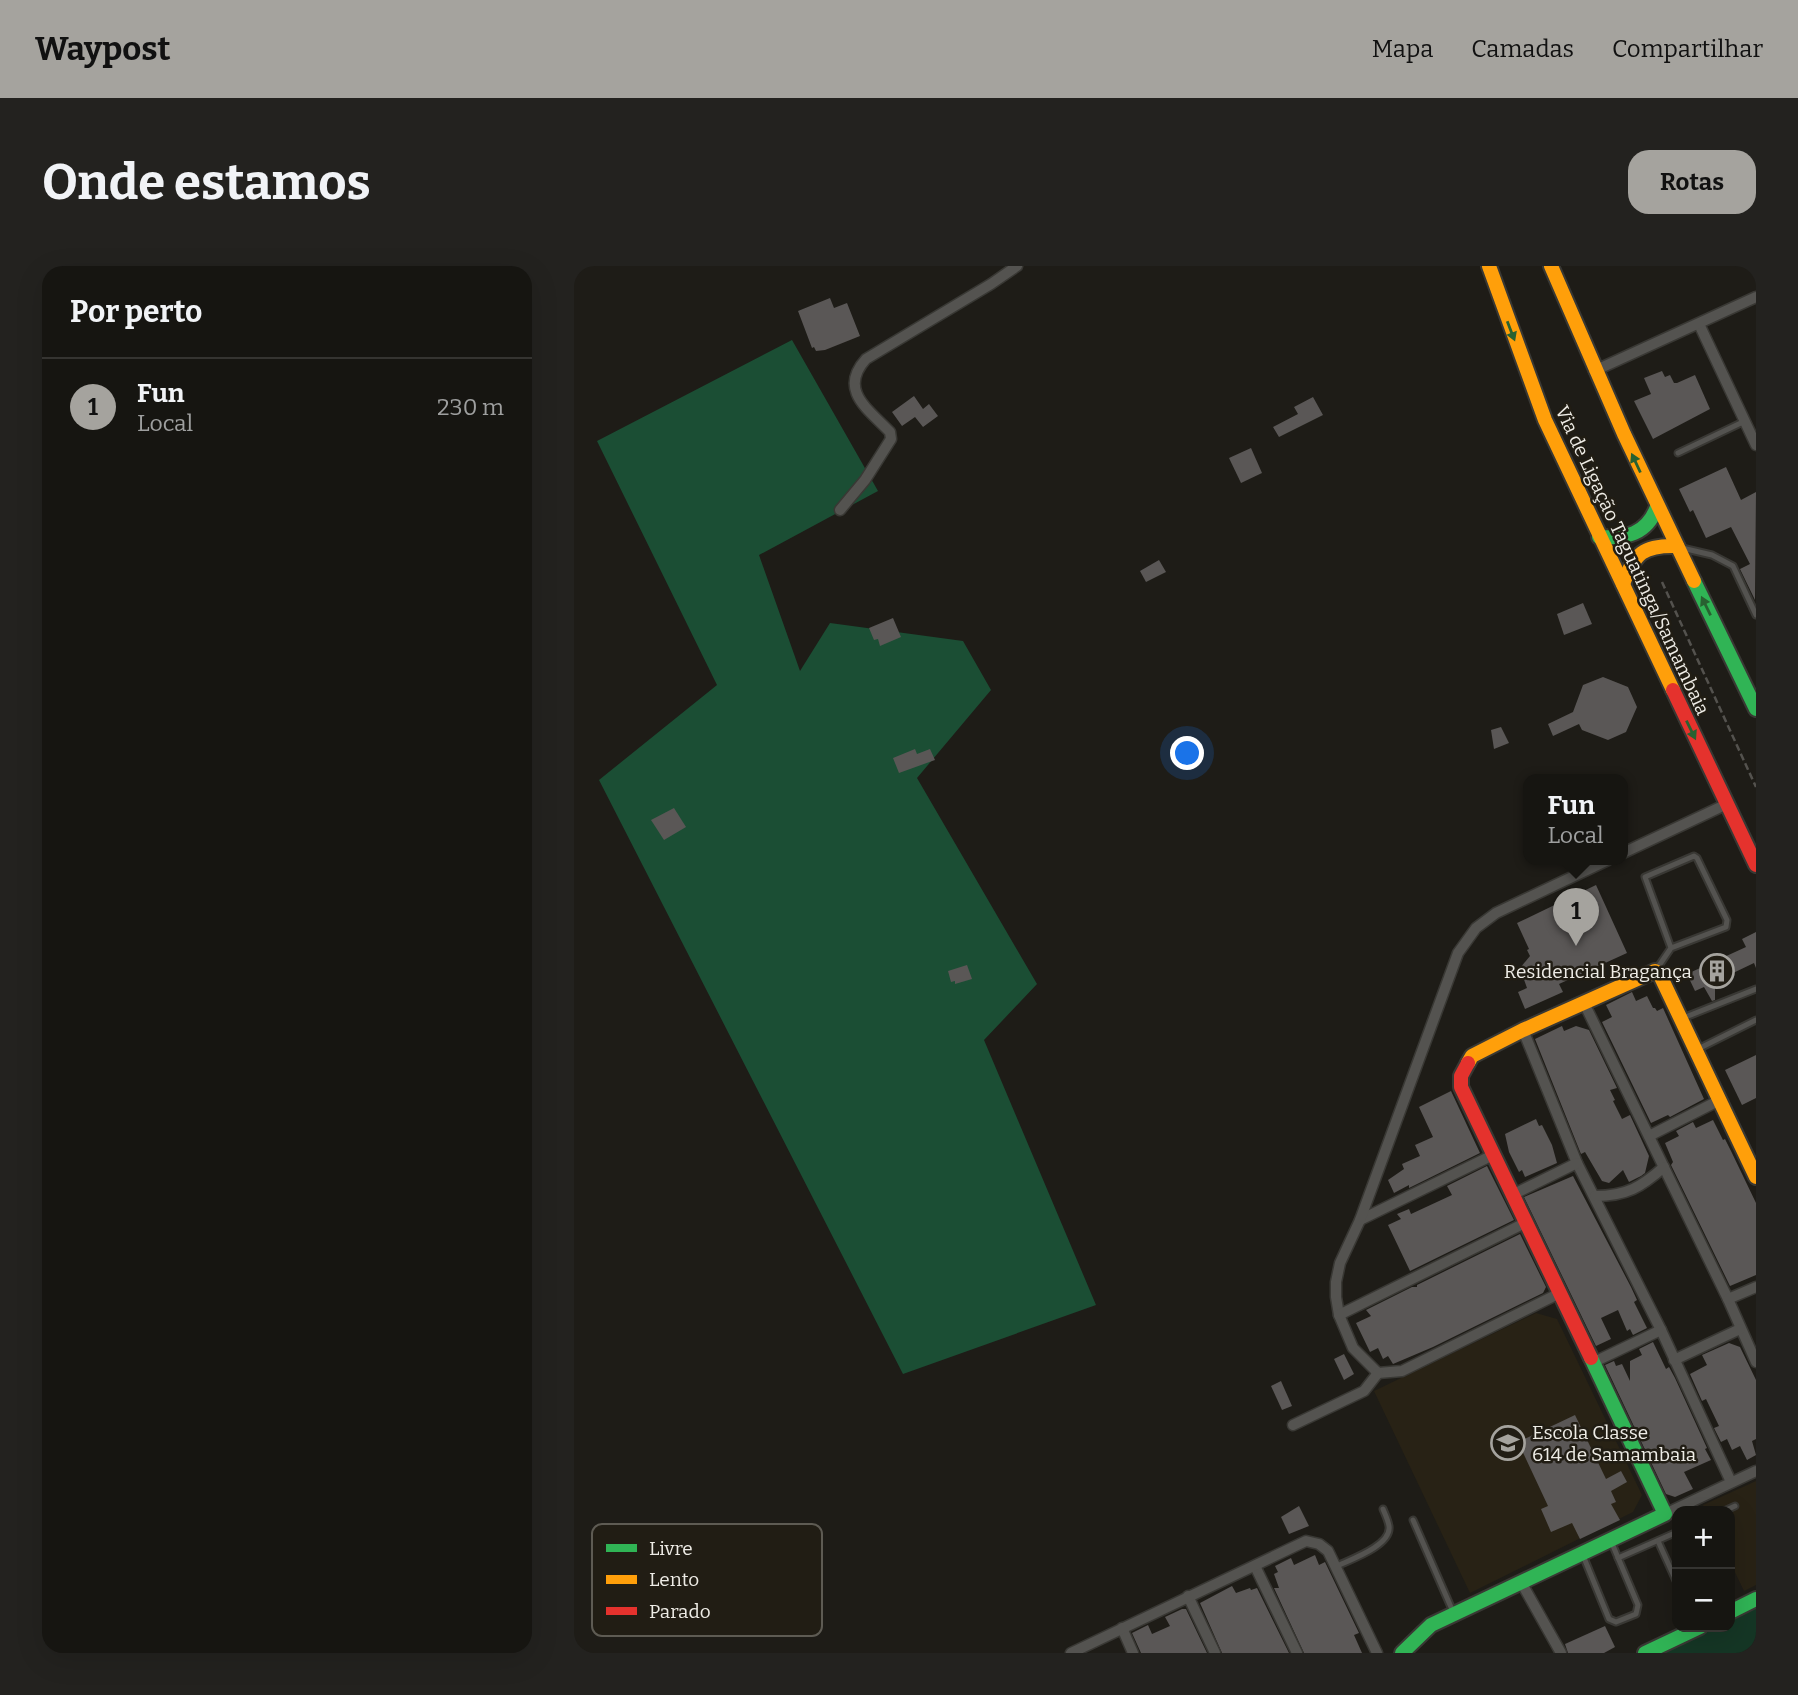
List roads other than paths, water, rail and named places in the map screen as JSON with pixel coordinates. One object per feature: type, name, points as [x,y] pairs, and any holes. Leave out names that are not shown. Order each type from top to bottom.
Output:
[{"type":"main road","name":"Via de Ligação Taguatinga/Samambaia","points":[[1489,266],[1545,421],[1756,865]]},
{"type":"main road","points":[[1551,266],[1594,371],[1756,709]]},
{"type":"main road","points":[[1599,537],[1627,536],[1649,524],[1657,507]]},
{"type":"main road","points":[[1623,584],[1630,562],[1635,557],[1657,545],[1677,546]]},
{"type":"main road","points":[[1402,1653],[1431,1625],[1665,1514],[1461,1087],[1461,1076],[1472,1056],[1655,971],[1659,973],[1756,1177]]},
{"type":"main road","points":[[1735,1610],[1756,1599]]},
{"type":"main road","points":[[1645,1653],[1689,1632]]},
{"type":"street","points":[[840,510],[865,480],[891,439],[890,432],[857,397],[853,383],[857,369],[866,359],[1017,266]]},
{"type":"street","points":[[1594,371],[1756,297]]},
{"type":"street","points":[[1699,324],[1756,445]]},
{"type":"street","points":[[1628,851],[1727,804]]},
{"type":"street","points":[[1378,1373],[1353,1348],[1339,1315],[1336,1282],[1340,1263],[1360,1220],[1458,953],[1476,929],[1496,913],[1597,865]]},
{"type":"street","points":[[1584,1003],[1756,1362]]},
{"type":"street","points":[[1524,1030],[1577,1163],[1661,1330],[1731,1482]]},
{"type":"street","points":[[1649,1136],[1718,1101]]},
{"type":"street","points":[[1360,1220],[1493,1155]]},
{"type":"street","points":[[1512,1195],[1577,1163]]},
{"type":"street","points":[[1595,1196],[1616,1196],[1637,1188],[1664,1167]]},
{"type":"street","points":[[1339,1315],[1525,1223]]},
{"type":"street","points":[[1728,1299],[1756,1287]]},
{"type":"street","points":[[1293,1425],[1364,1391],[1378,1373],[1402,1371],[1560,1293]]},
{"type":"street","points":[[1674,1360],[1740,1328]]},
{"type":"street","points":[[1592,1363],[1661,1330]]},
{"type":"street","points":[[1665,1514],[1756,1471]]},
{"type":"street","points":[[1071,1653],[1306,1541],[1319,1544],[1328,1550],[1377,1653]]},
{"type":"street","points":[[1255,1566],[1297,1653]]},
{"type":"street","points":[[1521,1582],[1561,1653]]},
{"type":"street","points":[[1188,1596],[1215,1653]]},
{"type":"street","points":[[1122,1628],[1133,1653]]},
{"type":"lane","points":[[1678,453],[1745,421]]},
{"type":"lane","points":[[1677,546],[1712,555],[1733,566],[1756,615]]},
{"type":"lane","points":[[1655,971],[1671,948],[1726,927],[1727,924],[1694,856],[1645,877],[1671,948]]},
{"type":"lane","points":[[1681,1019],[1756,989]]},
{"type":"lane","points":[[1695,1051],[1756,1020]]},
{"type":"lane","points":[[1337,1566],[1381,1544],[1389,1535],[1389,1525],[1383,1509]]},
{"type":"lane","points":[[1413,1520],[1454,1614]]},
{"type":"lane","points":[[1618,1558],[1672,1534]]},
{"type":"lane","points":[[1583,1553],[1609,1619],[1616,1622],[1636,1614],[1639,1608],[1611,1540]]},
{"type":"lane","points":[[1658,1541],[1672,1572]]},
{"type":"place","name":"Fun","points":[[1576,946]]},
{"type":"place","name":"Residencial Bragança","points":[[1717,971]]},
{"type":"place","name":"Escola Classe 614 de Samambaia","points":[[1508,1443]]}]
